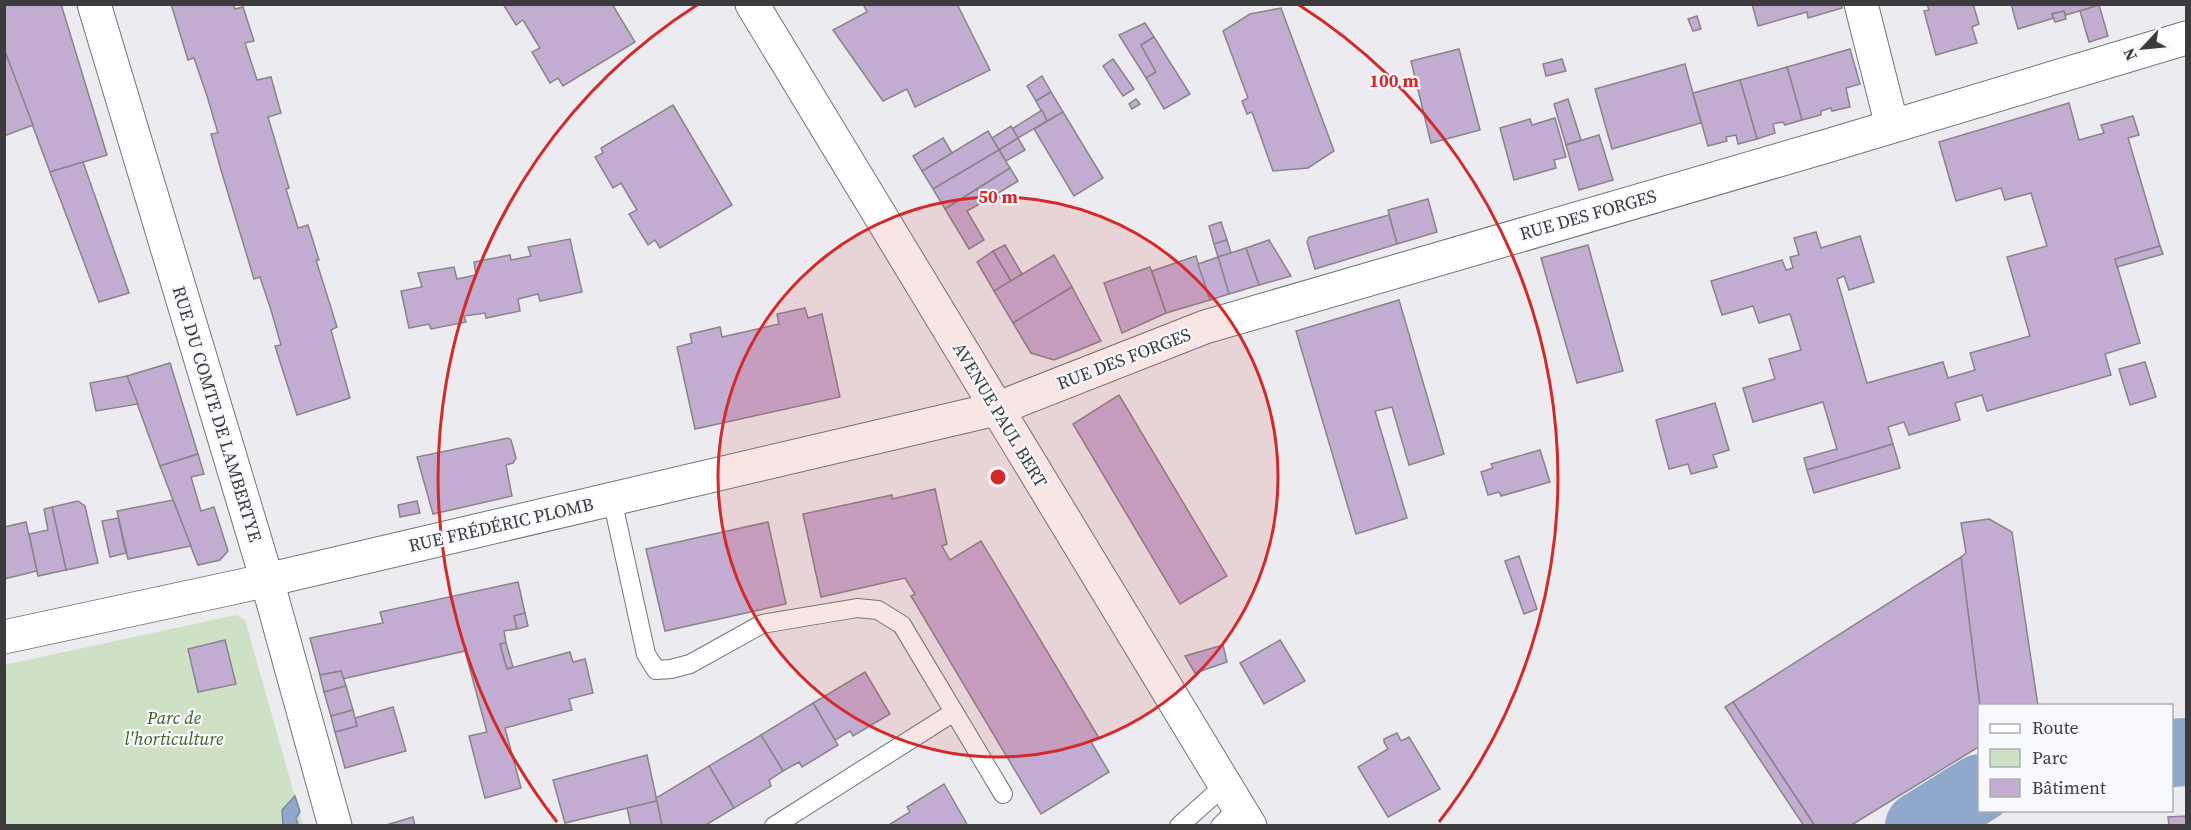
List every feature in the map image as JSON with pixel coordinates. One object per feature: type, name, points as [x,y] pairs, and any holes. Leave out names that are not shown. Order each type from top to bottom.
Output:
[{"type":"street","name":"RUE DU COMTE DE LAMBERTYE","points":[[94,4],[267,580],[335,825]]},
{"type":"street","name":"AVENUE PAUL BERT","points":[[752,4],[1192,730],[1233,807]]},
{"type":"street","points":[[1861,4],[1892,126]]},
{"type":"street","name":"RUE DES FORGES","points":[[996,409],[1205,327],[2187,38]]},
{"type":"street","name":"RUE FRÉDÉRIC PLOMB","points":[[4,637],[267,580],[996,409]]},
{"type":"lane","points":[[612,499],[646,654],[656,670],[690,664],[762,624],[857,608],[878,610],[902,625],[1003,794]]},
{"type":"lane","points":[[774,825],[954,712]]},
{"type":"lane","points":[[1179,825],[1233,807]]},
{"type":"green space","name":"Parc de l'horticulture","points":[[236,615],[245,620],[303,825],[5,825],[4,665]]},
{"type":"water","points":[[295,796],[300,812],[296,818],[298,825],[283,825],[282,810]]},
{"type":"building","points":[[4,4],[61,4],[107,155],[50,172],[4,49]]},
{"type":"building","points":[[171,4],[233,4],[235,9],[243,7],[254,41],[245,43],[257,80],[271,77],[281,113],[268,117],[298,228],[308,225],[319,260],[316,260],[337,327],[331,330],[350,398],[297,415],[275,346],[281,345],[271,310],[260,277],[254,279],[221,170],[211,134],[218,133],[207,96],[194,58],[188,60]]},
{"type":"building","points":[[503,4],[612,4],[635,42],[563,86],[558,78],[550,83],[532,52],[540,48],[523,20],[516,25]]},
{"type":"building","points":[[863,4],[957,4],[990,70],[915,107],[907,89],[883,101],[833,30],[867,12]]},
{"type":"building","points":[[1752,4],[1841,4],[1842,8],[1808,18],[1807,12],[1758,26]]},
{"type":"building","points":[[1927,4],[1973,4],[1979,24],[1972,27],[1977,43],[1936,55],[1924,11],[1929,10]]},
{"type":"building","points":[[2011,4],[2099,5],[2066,15],[2064,11],[2052,14],[2054,18],[2018,29]]},
{"type":"building","points":[[2099,5],[2108,36],[2089,42],[2080,11]]},
{"type":"building","points":[[1281,8],[1334,151],[1308,168],[1273,171],[1252,112],[1247,114],[1242,101],[1248,98],[1223,31],[1250,14]]},
{"type":"building","points":[[2064,11],[2066,19],[2055,22],[2052,14]]},
{"type":"building","points":[[1697,16],[1701,29],[1693,31],[1688,19]]},
{"type":"building","points":[[1145,23],[1154,37],[1141,45],[1156,72],[1146,78],[1119,35]]},
{"type":"building","points":[[1154,37],[1190,94],[1164,109],[1146,78],[1156,72],[1141,45]]},
{"type":"building","points":[[4,49],[33,125],[4,136]]},
{"type":"building","points":[[1459,49],[1480,130],[1431,143],[1411,61]]},
{"type":"building","points":[[1850,49],[1860,84],[1846,88],[1850,107],[1832,111],[1831,108],[1821,111],[1821,115],[1802,120],[1787,67]]},
{"type":"building","points":[[1113,59],[1134,89],[1123,96],[1103,66]]},
{"type":"building","points":[[1562,59],[1566,71],[1546,76],[1543,64]]},
{"type":"building","points":[[1685,64],[1701,123],[1612,149],[1595,89]]},
{"type":"building","points":[[1787,67],[1802,120],[1785,125],[1783,122],[1773,124],[1775,133],[1757,139],[1740,80]]},
{"type":"building","points":[[1042,76],[1051,92],[1036,101],[1027,86]]},
{"type":"building","points":[[1740,80],[1757,139],[1738,144],[1736,135],[1726,137],[1727,141],[1708,146],[1693,93]]},
{"type":"building","points":[[1051,92],[1063,112],[1047,121],[1036,101]]},
{"type":"building","points":[[1136,99],[1140,104],[1132,109],[1129,104]]},
{"type":"building","points":[[1568,99],[1581,140],[1566,145],[1554,104]]},
{"type":"building","points":[[2069,103],[2079,140],[2104,133],[2101,125],[2133,116],[2139,135],[2128,138],[2160,246],[2115,259],[2140,343],[2105,354],[2111,375],[1987,411],[1982,395],[1955,403],[1960,420],[1909,435],[1904,422],[1888,427],[1893,444],[1807,470],[1804,458],[1837,449],[1823,402],[1753,422],[1743,388],[1775,379],[1769,359],[1801,350],[1790,314],[1759,323],[1753,306],[1722,315],[1711,281],[1782,260],[1786,270],[1793,268],[1790,257],[1799,255],[1794,238],[1816,232],[1821,248],[1860,236],[1874,282],[1849,290],[1844,276],[1837,279],[1867,383],[1943,362],[1948,378],[1975,370],[1970,353],[2030,336],[2007,257],[2047,246],[2031,193],[2005,200],[2001,188],[1956,201],[1939,142]]},
{"type":"building","points":[[673,105],[732,205],[660,248],[655,240],[648,245],[629,214],[637,210],[621,183],[613,188],[595,157],[603,153],[601,148]]},
{"type":"building","points":[[1042,110],[1047,121],[1018,138],[1012,129]]},
{"type":"building","points":[[1063,112],[1103,178],[1074,196],[1034,129]]},
{"type":"building","points":[[1555,118],[1566,157],[1554,160],[1556,168],[1514,180],[1500,128],[1530,119],[1532,125]]},
{"type":"building","points":[[1011,126],[1018,138],[999,150],[992,138]]},
{"type":"building","points":[[988,131],[999,150],[933,189],[922,171]]},
{"type":"building","points":[[1599,135],[1613,180],[1579,190],[1566,145]]},
{"type":"building","points":[[943,138],[952,153],[922,171],[913,156]]},
{"type":"building","points":[[1018,138],[1025,150],[1006,161],[999,150]]},
{"type":"building","points":[[999,150],[1010,168],[945,209],[933,189]]},
{"type":"building","points":[[83,162],[129,293],[99,302],[50,172]]},
{"type":"building","points":[[1010,168],[1018,181],[985,201],[977,189]]},
{"type":"building","points":[[977,189],[985,201],[967,211],[984,240],[969,249],[945,209]]},
{"type":"building","points":[[1428,199],[1437,232],[1397,244],[1388,210]]},
{"type":"building","points":[[1389,215],[1397,244],[1315,269],[1307,242],[1309,237]]},
{"type":"building","points":[[1221,222],[1227,240],[1214,244],[1209,226]]},
{"type":"building","points":[[570,239],[582,292],[540,301],[538,294],[518,299],[520,311],[486,318],[485,313],[464,316],[466,322],[431,329],[429,324],[409,328],[401,291],[422,287],[418,273],[454,267],[457,279],[476,275],[474,262],[510,255],[511,260],[531,256],[528,247]]},
{"type":"building","points":[[1227,240],[1231,253],[1218,257],[1214,244]]},
{"type":"building","points":[[1269,240],[1291,276],[1259,285],[1246,248]]},
{"type":"building","points":[[1005,245],[1022,274],[1011,281],[993,251]]},
{"type":"building","points":[[1588,245],[1623,371],[1577,383],[1541,258]]},
{"type":"building","points":[[2160,246],[2163,254],[2117,267],[2115,259]]},
{"type":"building","points":[[1246,248],[1259,285],[1229,294],[1218,257]]},
{"type":"building","points":[[993,251],[1011,281],[994,291],[977,262]]},
{"type":"building","points":[[1054,255],[1072,287],[1013,323],[994,291]]},
{"type":"building","points":[[1196,256],[1210,300],[1166,313],[1152,271]]},
{"type":"building","points":[[1218,257],[1229,294],[1210,300],[1198,264]]},
{"type":"building","points":[[1150,267],[1166,313],[1122,333],[1104,283]]},
{"type":"building","points":[[1072,287],[1101,341],[1054,360],[1031,353],[1013,323]]},
{"type":"building","points":[[1399,300],[1444,454],[1409,465],[1392,407],[1375,411],[1407,518],[1356,534],[1296,331]]},
{"type":"building","points":[[805,308],[808,318],[822,314],[840,397],[695,429],[677,347],[692,343],[690,334],[720,327],[722,337],[779,324],[777,314]]},
{"type":"building","points":[[2145,362],[2156,397],[2130,405],[2119,369]]},
{"type":"building","points":[[170,363],[198,454],[160,466],[127,376]]},
{"type":"building","points":[[127,376],[138,404],[96,411],[90,383]]},
{"type":"building","points":[[1119,395],[1227,576],[1180,604],[1073,424]]},
{"type":"building","points":[[1715,403],[1729,450],[1713,455],[1717,467],[1691,474],[1688,464],[1669,469],[1656,420]]},
{"type":"building","points":[[508,438],[511,440],[516,458],[513,463],[506,465],[512,496],[433,514],[417,457]]},
{"type":"building","points":[[1893,444],[1900,468],[1814,493],[1807,470]]},
{"type":"building","points":[[1540,450],[1550,482],[1501,496],[1499,492],[1488,495],[1481,472],[1493,468],[1491,464]]},
{"type":"building","points":[[198,454],[204,474],[191,477],[201,511],[214,507],[228,551],[220,560],[198,565],[160,466]]},
{"type":"building","points":[[935,489],[947,544],[942,546],[950,560],[981,541],[1099,738],[1091,742],[1109,772],[1041,814],[911,596],[915,594],[905,578],[821,597],[803,514],[892,495],[892,499]]},
{"type":"building","points":[[173,500],[191,546],[128,559],[117,511]]},
{"type":"building","points":[[78,501],[85,506],[98,563],[66,570],[52,507]]},
{"type":"building","points":[[417,501],[420,513],[400,517],[398,505]]},
{"type":"building","points":[[52,507],[66,570],[38,576],[29,534],[48,530],[44,509]]},
{"type":"building","points":[[118,518],[126,553],[110,557],[102,521]]},
{"type":"building","points":[[1989,519],[2012,532],[2038,704],[1980,704],[1961,557],[1966,553],[1961,523]]},
{"type":"building","points":[[26,522],[37,571],[4,579],[4,527]]},
{"type":"building","points":[[768,522],[786,604],[665,631],[646,549]]},
{"type":"building","points":[[1519,556],[1537,609],[1524,614],[1505,561]]},
{"type":"building","points":[[1961,557],[1980,704],[1978,747],[1850,826],[1815,826],[1733,702]]},
{"type":"building","points":[[518,582],[525,613],[514,616],[517,629],[504,631],[506,643],[500,644],[507,669],[570,652],[573,662],[585,659],[593,693],[569,699],[572,710],[505,728],[521,788],[485,798],[469,736],[487,732],[465,651],[342,679],[341,671],[320,675],[310,638],[383,623],[380,612]]},
{"type":"building","points":[[525,613],[528,626],[517,629],[514,616]]},
{"type":"building","points":[[225,640],[236,684],[198,692],[188,649]]},
{"type":"building","points":[[1280,640],[1305,681],[1264,704],[1240,663]]},
{"type":"building","points":[[506,643],[513,667],[507,669],[500,644]]},
{"type":"building","points":[[1223,645],[1227,662],[1195,673],[1185,656]]},
{"type":"building","points":[[341,671],[346,686],[324,692],[320,675]]},
{"type":"building","points":[[865,672],[890,714],[853,736],[850,731],[835,740],[813,703]]},
{"type":"building","points":[[346,686],[353,710],[331,716],[324,692]]},
{"type":"building","points":[[1733,702],[1815,826],[1804,826],[1725,707]]},
{"type":"building","points":[[813,703],[838,745],[802,767],[799,762],[783,771],[761,735]]},
{"type":"building","points":[[393,707],[406,751],[345,768],[335,732],[357,726],[355,718]]},
{"type":"building","points":[[353,710],[357,726],[335,732],[331,716]]},
{"type":"building","points":[[1397,733],[1401,741],[1409,737],[1440,789],[1388,817],[1358,767],[1388,749],[1384,739]]},
{"type":"building","points":[[761,735],[783,771],[769,780],[771,786],[734,808],[709,766]]},
{"type":"building","points":[[647,755],[657,801],[565,823],[553,780]]},
{"type":"building","points":[[709,766],[734,808],[704,826],[662,826],[656,798]]},
{"type":"building","points":[[944,784],[968,826],[887,826],[910,812],[907,807]]},
{"type":"building","points":[[657,801],[662,826],[631,826],[627,808]]},
{"type":"building","points":[[2186,816],[2186,826],[2169,826],[2168,817]]},
{"type":"building","points":[[413,817],[415,826],[383,826]]},
{"type":"waterway","points":[[2173,753],[2186,752]]},
{"type":"waterway","points":[[1919,826],[1978,789]]}]
